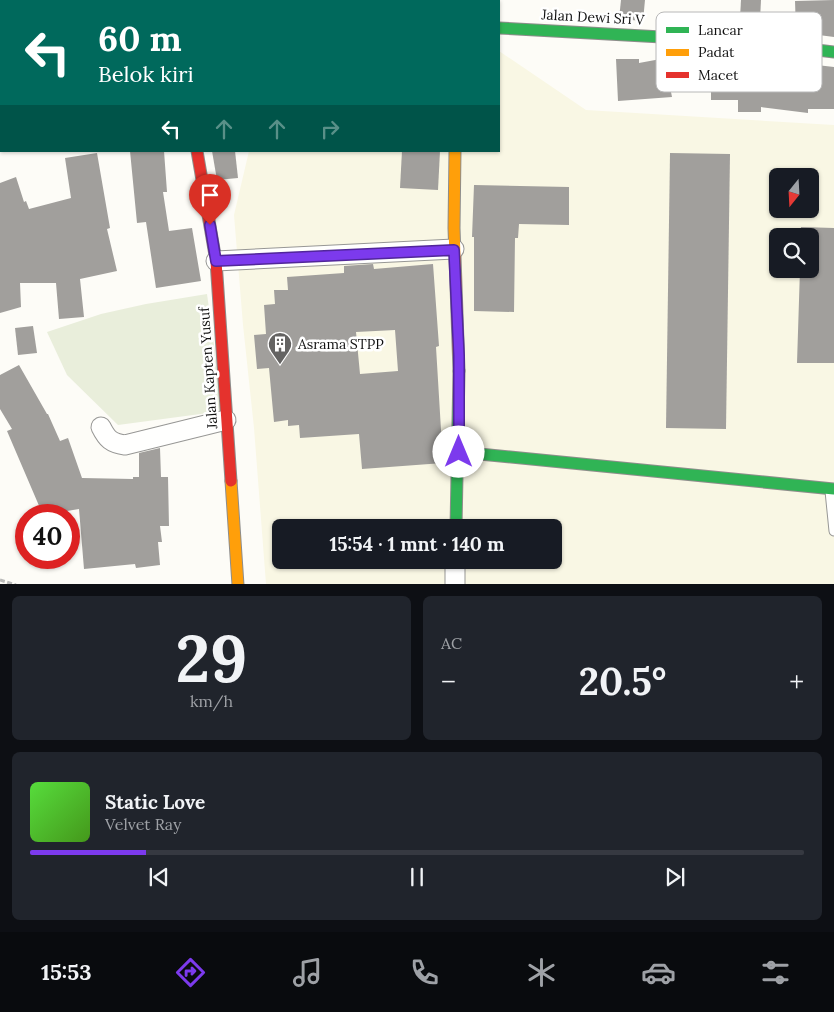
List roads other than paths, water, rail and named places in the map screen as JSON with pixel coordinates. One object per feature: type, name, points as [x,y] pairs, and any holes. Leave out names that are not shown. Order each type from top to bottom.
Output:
[{"type":"street","name":"Jalan Dewi Sri V","points":[[500,28],[656,37]]},
{"type":"street","name":"Jalan Kapten Yusuf","points":[[198,152],[216,261],[238,584]]},
{"type":"street","points":[[455,152],[453,189],[454,250],[459,356],[459,452],[456,519]]},
{"type":"street","points":[[216,261],[454,250]]},
{"type":"street","points":[[101,427],[107,438],[114,443],[125,445],[226,420]]},
{"type":"street","points":[[459,452],[832,488]]},
{"type":"street","points":[[455,569],[455,584]]},
{"type":"lane","points":[[832,488],[834,531]]},
{"type":"place","name":"Asrama STPP","points":[[280,365]]}]
